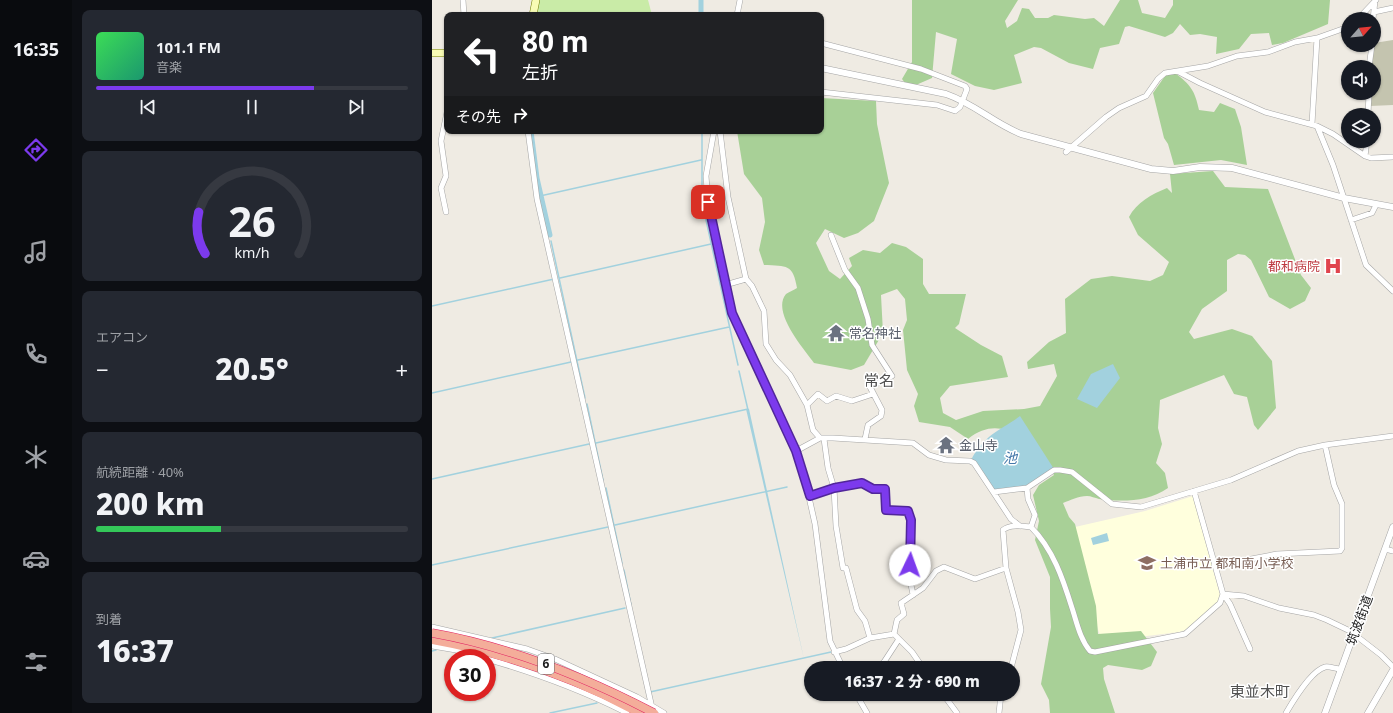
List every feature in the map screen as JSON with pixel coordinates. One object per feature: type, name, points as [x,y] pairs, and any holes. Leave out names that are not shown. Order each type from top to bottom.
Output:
[{"type":"highway","name":"6","points":[[432,633],[494,647],[557,667],[653,711]]},
{"type":"highway","name":"6","points":[[432,640],[473,648],[534,667],[582,685],[639,713]]},
{"type":"main road","points":[[534,12],[536,0]]},
{"type":"main road","points":[[432,53],[444,53]]},
{"type":"street","points":[[463,0],[464,12]]},
{"type":"street","points":[[738,12],[740,0]]},
{"type":"street","points":[[1376,0],[1374,12],[1393,8]]},
{"type":"street","points":[[1365,12],[1376,0]]},
{"type":"street","points":[[1066,152],[1072,148],[1091,128],[1106,117],[1119,108],[1146,96],[1161,75],[1208,66],[1237,56],[1263,54],[1295,42],[1317,38],[1341,29]]},
{"type":"street","points":[[1317,38],[1314,125],[1333,165],[1366,265],[1393,291]]},
{"type":"street","points":[[824,44],[921,70],[965,86],[967,92],[958,110],[955,111],[937,105],[824,92]]},
{"type":"street","points":[[824,69],[934,91],[964,100],[1006,128],[1072,148],[1161,170],[1173,171],[1200,167],[1232,168],[1344,198],[1393,207]]},
{"type":"street","points":[[1179,72],[1265,112],[1314,125],[1333,134],[1365,156],[1371,158],[1393,156]]},
{"type":"street","points":[[444,126],[441,141],[446,176],[441,188],[446,212]]},
{"type":"street","points":[[528,134],[537,199],[653,711]]},
{"type":"street","points":[[713,134],[706,176],[708,202],[725,285],[732,313],[796,451],[810,496],[830,641],[838,661]]},
{"type":"street","points":[[720,134],[728,196],[746,279],[752,286],[764,311],[766,344],[776,360],[790,375],[807,405],[813,430],[822,439],[834,488],[836,526],[843,568],[846,568],[857,610],[865,621],[870,638]]},
{"type":"street","points":[[1365,156],[1366,148]]},
{"type":"street","points":[[1351,220],[1372,213],[1376,205]]},
{"type":"street","points":[[831,235],[845,270],[858,288],[868,319],[872,345],[892,376],[870,388],[882,410],[881,416],[868,425],[865,439]]},
{"type":"street","points":[[725,285],[746,279]]},
{"type":"street","points":[[807,405],[818,394],[827,401],[836,396],[852,401],[873,394]]},
{"type":"street","points":[[994,492],[1027,488],[1054,470],[1060,470],[1072,472],[1112,504],[1141,507],[1231,480],[1284,455],[1325,445],[1393,436]]},
{"type":"street","points":[[796,451],[822,439],[865,439],[913,443],[929,455],[946,460],[970,461],[974,463],[1011,519],[1020,526]]},
{"type":"street","points":[[1214,566],[1277,554],[1340,551],[1342,548],[1342,504],[1334,485],[1325,445]]},
{"type":"street","points":[[810,496],[834,488],[862,483],[873,489],[885,489],[886,510],[908,511],[911,520],[911,547],[908,570],[913,594]]},
{"type":"street","points":[[1027,488],[1028,499],[1035,515],[1031,527]]},
{"type":"street","points":[[1194,491],[1223,594],[1230,604],[1250,649]]},
{"type":"street","points":[[1013,661],[1021,630],[1018,612],[1006,568],[1003,530],[1005,528],[1020,526],[1031,527],[1045,544],[1062,576],[1082,636],[1090,651],[1095,652],[1186,634],[1220,603],[1223,594]]},
{"type":"street","name":"筑波街道","points":[[1325,713],[1393,527]]},
{"type":"street","points":[[1385,549],[1393,551]]},
{"type":"street","points":[[894,634],[897,620],[904,614],[901,603],[922,588],[936,571],[944,567],[975,579],[1006,568]]},
{"type":"street","points":[[1223,594],[1244,596],[1279,608],[1314,615],[1338,625],[1380,654],[1393,667]]},
{"type":"street","points":[[432,627],[527,649],[555,659],[610,683],[653,711],[664,713]]},
{"type":"street","points":[[834,652],[846,649],[870,638],[894,634]]},
{"type":"street","points":[[894,634],[912,652],[918,661]]},
{"type":"street","points":[[885,661],[899,639]]},
{"type":"street","points":[[432,646],[450,649]]},
{"type":"street","points":[[496,662],[523,669],[600,700],[627,713]]},
{"type":"street","points":[[1286,713],[1295,697],[1317,671],[1326,667],[1341,669]]},
{"type":"street","points":[[1368,713],[1393,670]]},
{"type":"street","points":[[860,701],[867,713]]},
{"type":"street","points":[[948,701],[957,713]]},
{"type":"street","points":[[999,713],[1000,701]]},
{"type":"shaded area","points":[[1393,40],[1393,105],[1370,106],[1370,100],[1381,100],[1381,60],[1372,60],[1373,52],[1381,52],[1381,42]]},
{"type":"shaded area","name":"土浦市立 都和南小学校","points":[[1193,496],[1221,599],[1188,629],[1179,632],[1107,641],[1100,636],[1094,616],[1075,527],[1145,511]]},
{"type":"green space","points":[[538,0],[648,0],[651,12],[536,12]]},
{"type":"green space","points":[[912,0],[1018,0],[1005,21],[1007,28],[1017,21],[1022,8],[1029,9],[1035,18],[1048,18],[1054,15],[1085,19],[1094,18],[1104,26],[1120,0],[1138,0],[1142,13],[1165,18],[1173,5],[1173,0],[1330,0],[1328,24],[1283,43],[1272,45],[1269,33],[1251,34],[1239,49],[1216,54],[1217,37],[1200,34],[1190,35],[1180,24],[1173,33],[1165,37],[1129,26],[1125,27],[1119,44],[1100,48],[1093,69],[1069,63],[1041,48],[1034,47],[1014,55],[1022,83],[994,90],[975,86],[951,74],[957,39],[936,32],[932,78],[909,88],[902,79],[912,62]]},
{"type":"green space","points":[[1175,73],[1192,89],[1199,110],[1214,112],[1220,103],[1235,109],[1241,127],[1247,165],[1221,160],[1174,165],[1168,144],[1164,138],[1153,93],[1165,76]]},
{"type":"green space","points":[[824,98],[876,101],[877,124],[889,183],[874,221],[858,233],[844,238],[825,229],[816,243],[829,271],[840,279],[852,266],[849,258],[863,250],[880,253],[892,243],[906,247],[923,259],[923,284],[929,294],[966,294],[959,324],[955,328],[981,345],[1002,356],[1008,377],[950,386],[940,398],[943,413],[956,420],[983,411],[1024,409],[1040,406],[1057,376],[1054,364],[1028,369],[1027,362],[1049,342],[1066,333],[1065,299],[1091,279],[1112,276],[1150,281],[1163,275],[1169,262],[1138,235],[1129,217],[1140,203],[1150,196],[1167,188],[1172,193],[1170,174],[1213,171],[1225,187],[1268,189],[1301,275],[1311,288],[1305,301],[1290,309],[1269,297],[1251,260],[1245,255],[1238,254],[1227,260],[1227,291],[1202,309],[1189,332],[1194,339],[1232,329],[1252,336],[1272,361],[1276,408],[1258,430],[1254,425],[1247,397],[1234,394],[1224,375],[1160,400],[1158,428],[1162,444],[1156,463],[1165,473],[1168,488],[1152,496],[1135,500],[1108,500],[1084,496],[1063,503],[1069,517],[1075,524],[1096,606],[1098,634],[1141,631],[1157,652],[1151,666],[1142,670],[1108,665],[1103,668],[1104,679],[1115,713],[1050,713],[1049,700],[1041,684],[1051,627],[1050,577],[1035,540],[1039,521],[1033,495],[1039,485],[1054,475],[1027,443],[1017,435],[1006,430],[994,428],[981,431],[968,439],[950,427],[919,422],[914,406],[918,394],[907,370],[903,330],[907,320],[905,299],[897,289],[881,295],[883,333],[864,365],[851,370],[814,363],[791,330],[783,310],[782,302],[786,294],[797,288],[791,270],[783,266],[764,265],[759,250],[765,222],[762,198],[744,174],[737,134],[824,134]]},
{"type":"water","points":[[1113,364],[1120,378],[1097,408],[1077,399],[1091,374]]},
{"type":"water","points":[[746,409],[749,409],[804,659]]},
{"type":"water","name":"池","points":[[1020,416],[1054,469],[1027,487],[995,491],[971,460],[981,444],[992,434]]},
{"type":"water","points":[[1107,533],[1109,541],[1093,545],[1091,538]]},
{"type":"waterway","points":[[701,0],[701,12]]},
{"type":"waterway","points":[[531,134],[537,178],[550,235]]},
{"type":"waterway","points":[[702,134],[702,202],[738,365]]},
{"type":"waterway","points":[[540,196],[701,160]]},
{"type":"waterway","points":[[551,241],[585,398]]},
{"type":"waterway","points":[[560,278],[711,244]]},
{"type":"waterway","points":[[432,306],[554,279]]},
{"type":"waterway","points":[[578,360],[729,327]]},
{"type":"waterway","points":[[432,393],[571,362]]},
{"type":"waterway","points":[[739,371],[748,410]]},
{"type":"waterway","points":[[587,404],[603,480]]},
{"type":"waterway","points":[[596,443],[748,409]]},
{"type":"waterway","points":[[432,479],[589,444]]},
{"type":"waterway","points":[[615,525],[787,487]]},
{"type":"waterway","points":[[606,488],[622,563]]},
{"type":"waterway","points":[[432,565],[608,527]]},
{"type":"waterway","points":[[624,570],[631,605]]},
{"type":"waterway","points":[[492,638],[625,608]]},
{"type":"waterway","points":[[432,651],[436,650]]},
{"type":"waterway","points":[[650,692],[831,652]]},
{"type":"waterway","points":[[550,713],[597,703]]},
{"type":"place","name":"都和病院","points":[[1333,266]]},
{"type":"place","name":"常名神社","points":[[836,333]]},
{"type":"place","name":"金山寺","points":[[946,445]]},
{"type":"place","name":"土浦市立 都和南小学校","points":[[1147,563]]},
{"type":"district","name":"常名","points":[[879,381]]},
{"type":"district","name":"東並木町","points":[[1260,692]]},
{"type":"route","points":[[708,202],[732,313],[752,353],[796,451],[810,496],[834,488],[862,483],[873,489],[885,489],[886,510],[908,511],[911,520],[910,565]]}]
